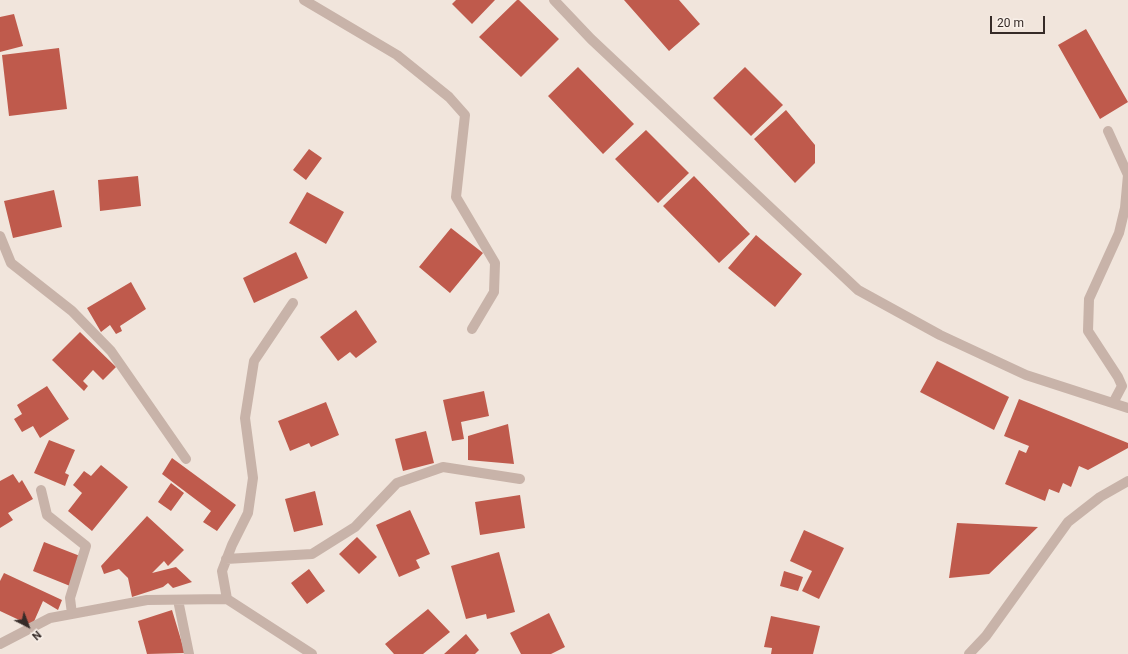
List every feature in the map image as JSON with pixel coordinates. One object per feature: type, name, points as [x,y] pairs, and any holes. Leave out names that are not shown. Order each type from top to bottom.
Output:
[{"type":"street","points":[[304,0],[396,55],[449,97],[464,116],[456,197],[495,263],[494,292],[472,329]]},
{"type":"street","points":[[554,0],[590,39],[858,290],[940,336],[1026,375],[1128,408]]},
{"type":"street","points":[[1108,131],[1128,175],[1123,233],[1089,298],[1088,331],[1118,377],[1122,386],[1113,403]]},
{"type":"street","points":[[0,236],[12,263],[72,311],[111,351],[186,459]]},
{"type":"street","points":[[227,599],[222,571],[232,544],[248,512],[253,478],[245,418],[254,361],[293,303]]},
{"type":"street","points":[[226,559],[312,554],[355,527],[397,483],[443,467],[520,479]]},
{"type":"street","points":[[969,654],[986,636],[1068,522],[1100,497],[1128,481]]},
{"type":"street","points":[[41,490],[47,515],[86,546],[70,598],[72,614]]},
{"type":"street","points":[[0,644],[50,618],[147,600],[227,599],[312,654]]},
{"type":"street","points":[[178,600],[189,654]]},
{"type":"building","points":[[456,0],[495,0],[472,24],[452,4]]},
{"type":"building","points":[[517,0],[519,0],[559,39],[521,77],[479,37]]},
{"type":"building","points":[[624,0],[679,0],[700,24],[669,51]]},
{"type":"building","points":[[14,14],[23,46],[0,52],[0,17]]},
{"type":"building","points":[[1086,29],[1128,102],[1100,119],[1058,45]]},
{"type":"building","points":[[59,48],[67,109],[9,116],[2,55]]},
{"type":"building","points":[[578,67],[634,124],[603,154],[548,96]]},
{"type":"building","points":[[745,67],[783,105],[751,136],[713,98]]},
{"type":"building","points":[[786,110],[815,145],[815,163],[795,183],[754,139]]},
{"type":"building","points":[[646,130],[689,173],[658,203],[615,159]]},
{"type":"building","points":[[309,149],[322,158],[306,180],[293,170]]},
{"type":"building","points":[[138,176],[141,206],[100,211],[98,180]]},
{"type":"building","points":[[694,176],[750,234],[719,263],[663,206]]},
{"type":"building","points":[[54,190],[62,227],[13,238],[4,201]]},
{"type":"building","points":[[307,192],[344,212],[326,244],[289,223]]},
{"type":"building","points":[[451,228],[483,253],[450,293],[419,267]]},
{"type":"building","points":[[756,235],[802,274],[775,307],[728,268]]},
{"type":"building","points":[[296,252],[308,278],[254,303],[243,278]]},
{"type":"building","points":[[131,282],[146,309],[120,326],[122,331],[116,334],[110,325],[101,332],[87,308]]},
{"type":"building","points":[[356,310],[377,342],[356,358],[350,352],[338,361],[320,337]]},
{"type":"building","points":[[80,332],[116,367],[103,380],[93,370],[83,381],[88,386],[84,391],[52,360]]},
{"type":"building","points":[[937,361],[1009,397],[994,430],[920,392]]},
{"type":"building","points":[[47,386],[69,419],[40,438],[33,426],[22,432],[14,419],[22,414],[17,405]]},
{"type":"building","points":[[484,391],[489,416],[461,422],[464,439],[452,441],[443,400]]},
{"type":"building","points":[[1019,399],[1128,443],[1128,448],[1088,470],[1079,466],[1071,487],[1063,483],[1059,493],[1049,489],[1045,501],[1005,484],[1019,450],[1026,453],[1029,446],[1004,436]]},
{"type":"building","points":[[326,402],[339,435],[311,447],[309,443],[290,451],[278,421]]},
{"type":"building","points":[[508,424],[514,464],[468,460],[468,436]]},
{"type":"building","points":[[426,431],[434,463],[403,471],[395,439]]},
{"type":"building","points":[[49,440],[75,450],[65,473],[69,475],[65,486],[34,473]]},
{"type":"building","points":[[172,458],[236,505],[217,531],[203,522],[211,511],[162,474]]},
{"type":"building","points":[[101,465],[128,487],[92,531],[68,511],[82,493],[73,485],[84,471],[91,476]]},
{"type":"building","points":[[13,474],[19,483],[22,480],[33,499],[8,513],[13,520],[0,528],[0,481]]},
{"type":"building","points":[[171,483],[184,493],[171,511],[158,502]]},
{"type":"building","points":[[315,491],[323,525],[294,532],[285,499]]},
{"type":"building","points":[[520,495],[525,528],[480,535],[475,502]]},
{"type":"building","points":[[410,510],[430,554],[416,560],[420,568],[399,577],[376,525]]},
{"type":"building","points":[[147,516],[184,550],[168,566],[164,561],[152,573],[176,567],[192,582],[173,588],[168,583],[163,587],[132,597],[128,578],[119,569],[104,574],[101,566]]},
{"type":"building","points":[[957,523],[1038,527],[989,574],[949,578]]},
{"type":"building","points":[[804,530],[844,548],[819,599],[802,591],[812,571],[790,561]]},
{"type":"building","points":[[357,537],[377,557],[359,574],[339,554]]},
{"type":"building","points":[[44,542],[80,556],[70,586],[33,571]]},
{"type":"building","points":[[499,552],[515,612],[487,619],[486,614],[466,619],[451,566]]},
{"type":"building","points":[[309,569],[325,591],[307,604],[291,583]]},
{"type":"building","points":[[784,571],[803,577],[798,591],[780,586]]},
{"type":"building","points":[[4,573],[62,600],[58,610],[43,601],[32,626],[0,611],[0,581]]},
{"type":"building","points":[[428,609],[450,632],[423,654],[394,654],[385,644]]},
{"type":"building","points":[[172,610],[185,653],[147,654],[138,621]]},
{"type":"building","points":[[549,613],[565,647],[551,654],[521,654],[510,633]]},
{"type":"building","points":[[771,616],[820,626],[813,654],[771,654],[772,648],[764,647]]},
{"type":"building","points":[[466,634],[479,650],[475,654],[444,654]]}]
